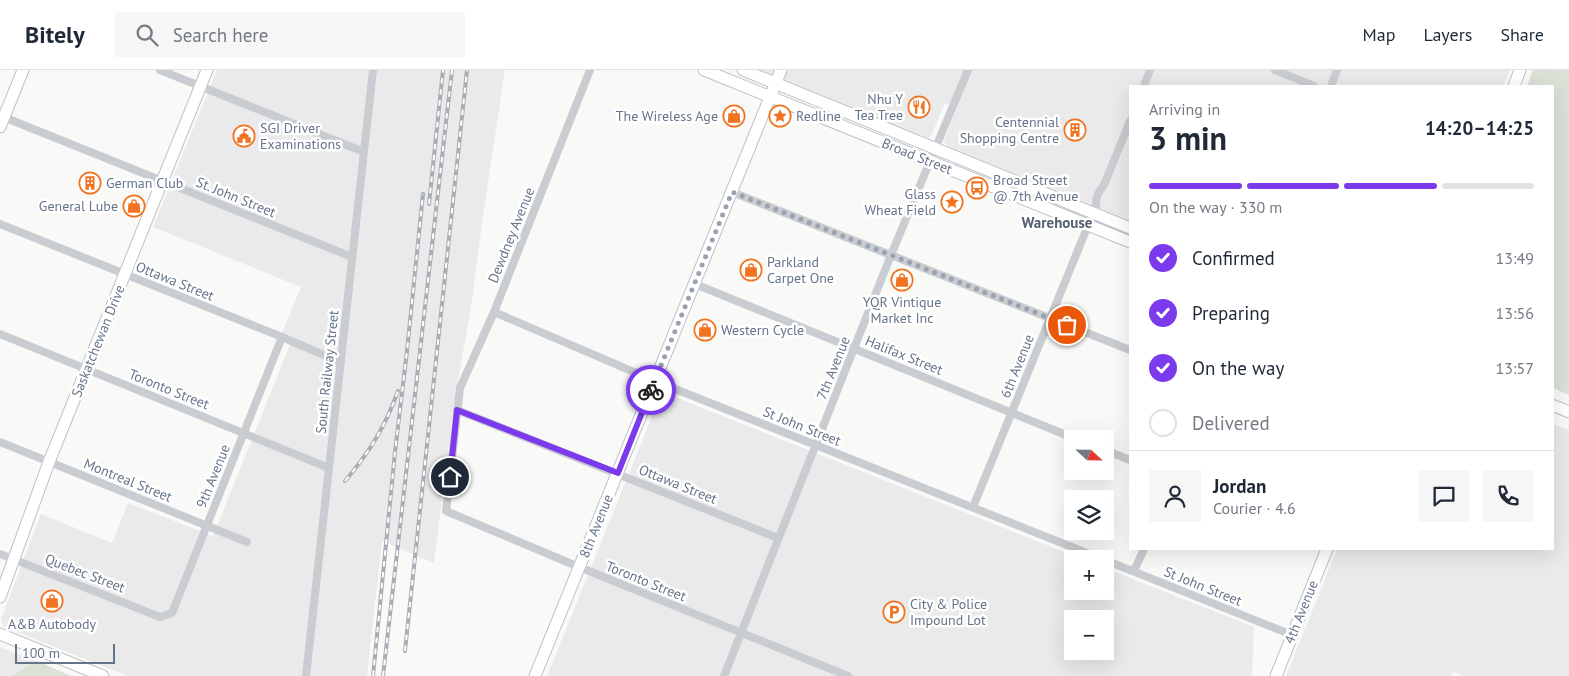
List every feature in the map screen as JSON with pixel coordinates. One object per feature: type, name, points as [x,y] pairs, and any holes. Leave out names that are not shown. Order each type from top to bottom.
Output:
[{"type":"main road","points":[[1,120],[23,70]]},
{"type":"main road","name":"Saskatchewan Drive","points":[[0,597],[49,462],[208,70]]},
{"type":"main road","name":"Broad Street","points":[[704,70],[1129,242]]},
{"type":"main road","name":"Broad Street","points":[[743,70],[935,149],[1094,210],[1129,228]]},
{"type":"main road","name":"8th Avenue","points":[[535,676],[781,70]]},
{"type":"main road","points":[[1514,85],[1520,70]]},
{"type":"main road","points":[[1554,407],[1569,412]]},
{"type":"main road","name":"4th Avenue","points":[[1276,676],[1327,550]]},
{"type":"main road","points":[[0,634],[103,676]]},
{"type":"street","points":[[160,70],[364,152]]},
{"type":"street","name":"South Railway Street","points":[[306,676],[373,70]]},
{"type":"street","name":"Dewdney Avenue","points":[[457,410],[460,388],[494,312],[590,70]]},
{"type":"street","name":"7th Avenue","points":[[724,676],[891,255],[968,70]]},
{"type":"street","points":[[1144,85],[1150,70]]},
{"type":"street","points":[[1275,70],[1312,85]]},
{"type":"street","points":[[1331,85],[1337,70]]},
{"type":"street","name":"St. John Street","points":[[1,120],[162,181],[352,257]]},
{"type":"street","name":"6th Avenue","points":[[973,507],[1094,210],[1100,203],[1104,193],[1104,185],[1129,124]]},
{"type":"street","points":[[732,192],[1129,350]]},
{"type":"street","name":"Ottawa Street","points":[[0,224],[340,362]]},
{"type":"street","name":"Halifax Street","points":[[694,284],[1064,434]]},
{"type":"street","name":"St John Street","points":[[494,312],[655,381],[1081,550]]},
{"type":"street","name":"Toronto Street","points":[[0,334],[329,468]]},
{"type":"street","name":"9th Avenue","points":[[160,616],[172,613],[282,337]]},
{"type":"street","name":"Ottawa Street","points":[[457,410],[778,538]]},
{"type":"street","name":"Toronto Street","points":[[457,410],[446,511],[848,676]]},
{"type":"street","name":"Montreal Street","points":[[0,442],[247,542]]},
{"type":"street","points":[[1114,454],[1129,460]]},
{"type":"street","points":[[1134,572],[1144,550]]},
{"type":"street","name":"Quebec Street","points":[[0,554],[160,616]]},
{"type":"street","name":"St John Street","points":[[1114,563],[1292,635]]},
{"type":"shaded area","points":[[217,70],[505,70],[471,308],[455,396],[434,563],[382,541],[367,676],[128,676],[4,627],[1,619],[41,514],[112,543],[128,503],[213,536],[293,337],[282,333],[301,287],[153,227]]},
{"type":"shaded area","points":[[757,70],[1510,70],[1503,85],[1129,85],[1129,221],[948,147],[944,141],[957,108],[945,103],[931,136],[927,139]]},
{"type":"shaded area","points":[[1533,70],[1569,70],[1569,395],[1554,388],[1554,85],[1527,85]]},
{"type":"shaded area","points":[[662,392],[1064,552],[1064,600],[1114,600],[1114,572],[1254,627],[1252,676],[547,676]]},
{"type":"shaded area","points":[[1554,424],[1569,430],[1569,676],[1465,676],[1453,672],[1451,676],[1286,676],[1337,550],[1554,550]]},
{"type":"shaded area","points":[[0,647],[36,661],[12,676],[0,676]]},
{"type":"shaded area","points":[[37,661],[71,676],[12,676]]},
{"type":"railway","points":[[429,204],[443,70]]},
{"type":"railway","points":[[383,676],[452,70]]},
{"type":"railway","points":[[405,651],[467,70]]},
{"type":"railway","points":[[373,676],[423,194]]},
{"type":"railway","points":[[345,481],[376,439],[398,391]]},
{"type":"way so far","points":[[651,390],[732,192],[1067,325]]},
{"type":"place","name":"Nhu Y Tea Tree","points":[[919,107]]},
{"type":"place","name":"The Wireless Age","points":[[734,116]]},
{"type":"place","name":"Redline","points":[[780,116]]},
{"type":"place","name":"Centennial Shopping Centre","points":[[1075,130]]},
{"type":"place","name":"SGI Driver Examinations","points":[[244,136]]},
{"type":"place","name":"German Club","points":[[90,183]]},
{"type":"place","name":"Broad Street @ 7th Avenue","points":[[977,188]]},
{"type":"place","name":"Glass Wheat Field","points":[[952,202]]},
{"type":"place","name":"General Lube","points":[[134,206]]},
{"type":"place","name":"Parkland Carpet One","points":[[751,270]]},
{"type":"place","name":"YQR Vintique Market Inc","points":[[902,280]]},
{"type":"place","name":"Western Cycle","points":[[705,330]]},
{"type":"place","name":"A&B Autobody","points":[[52,601]]},
{"type":"place","name":"City & Police Impound Lot","points":[[894,612]]},
{"type":"district","name":"Warehouse","points":[[1057,222]]},
{"type":"route","points":[[450,477],[457,410],[618,473],[651,390]]}]
